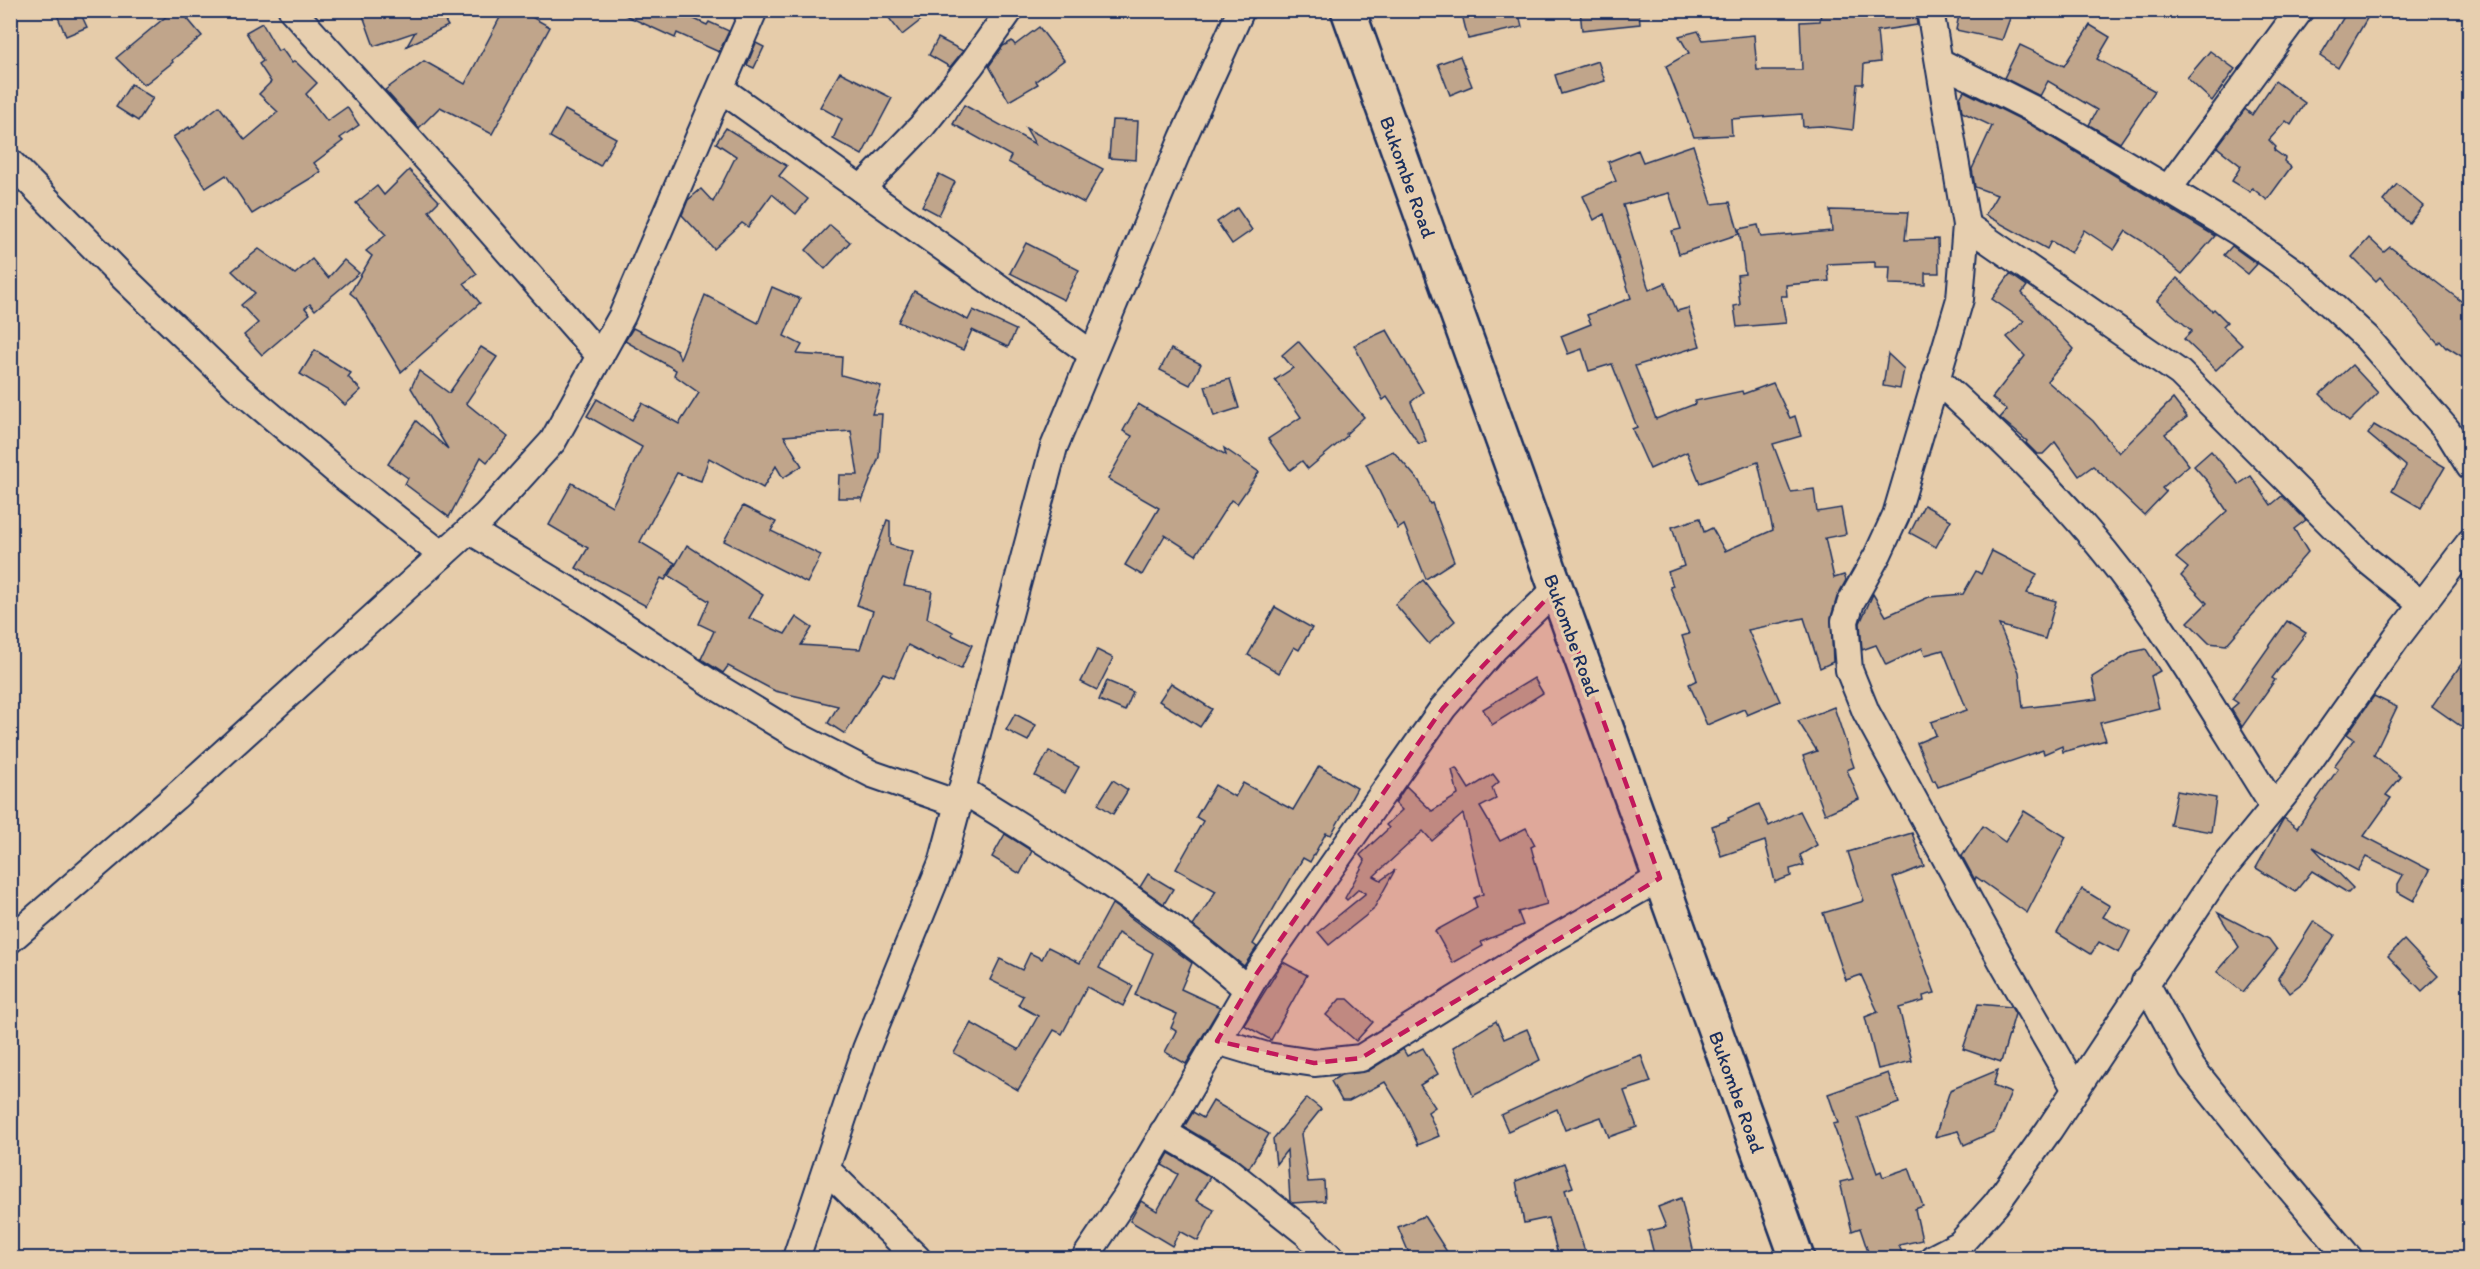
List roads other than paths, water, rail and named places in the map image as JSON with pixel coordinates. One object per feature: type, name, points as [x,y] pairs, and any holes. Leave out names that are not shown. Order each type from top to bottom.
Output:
[{"type":"main road","name":"Bukombe Road","points":[[1348,10],[1797,1258]]},
{"type":"street","points":[[292,10],[600,356]]},
{"type":"street","points":[[10,940],[176,797],[470,530],[553,441],[622,316],[754,10]]},
{"type":"street","points":[[861,189],[922,126],[1010,10]]},
{"type":"street","points":[[796,1258],[866,1049],[943,860],[1054,447],[1183,138],[1241,10]]},
{"type":"street","points":[[1930,10],[1966,225],[1960,299],[1896,515],[1878,554],[1851,602],[1845,621],[1849,670],[1866,712],[2004,965],[2075,1088]]},
{"type":"street","points":[[2168,189],[2300,10]]},
{"type":"street","points":[[1940,62],[2035,110],[2168,189],[2240,233],[2300,276],[2374,346],[2447,430],[2469,466]]},
{"type":"street","points":[[721,89],[1092,354]]},
{"type":"street","points":[[16,172],[236,386],[340,474],[442,555]]},
{"type":"street","points":[[1966,225],[2180,373],[2367,560],[2421,604]]},
{"type":"street","points":[[1936,379],[2000,437],[2056,495],[2106,554],[2181,657],[2274,807]]},
{"type":"street","points":[[470,530],[585,600],[712,684],[796,735],[872,774],[960,797],[1040,838],[1143,906],[1209,956],[1247,989]]},
{"type":"street","points":[[1933,1258],[1960,1244],[1996,1204],[2215,879],[2293,784],[2421,604],[2469,542]]},
{"type":"street","points":[[1084,1258],[1126,1197],[1247,989],[1443,708],[1494,649],[1556,589]]},
{"type":"street","points":[[1216,1041],[1267,1056],[1314,1063],[1362,1058],[1546,943],[1660,878]]},
{"type":"street","points":[[2145,982],[2192,1068],[2349,1258]]},
{"type":"street","points":[[1163,1132],[1227,1170],[1306,1233],[1331,1258]]},
{"type":"street","points":[[827,1170],[917,1258]]}]
